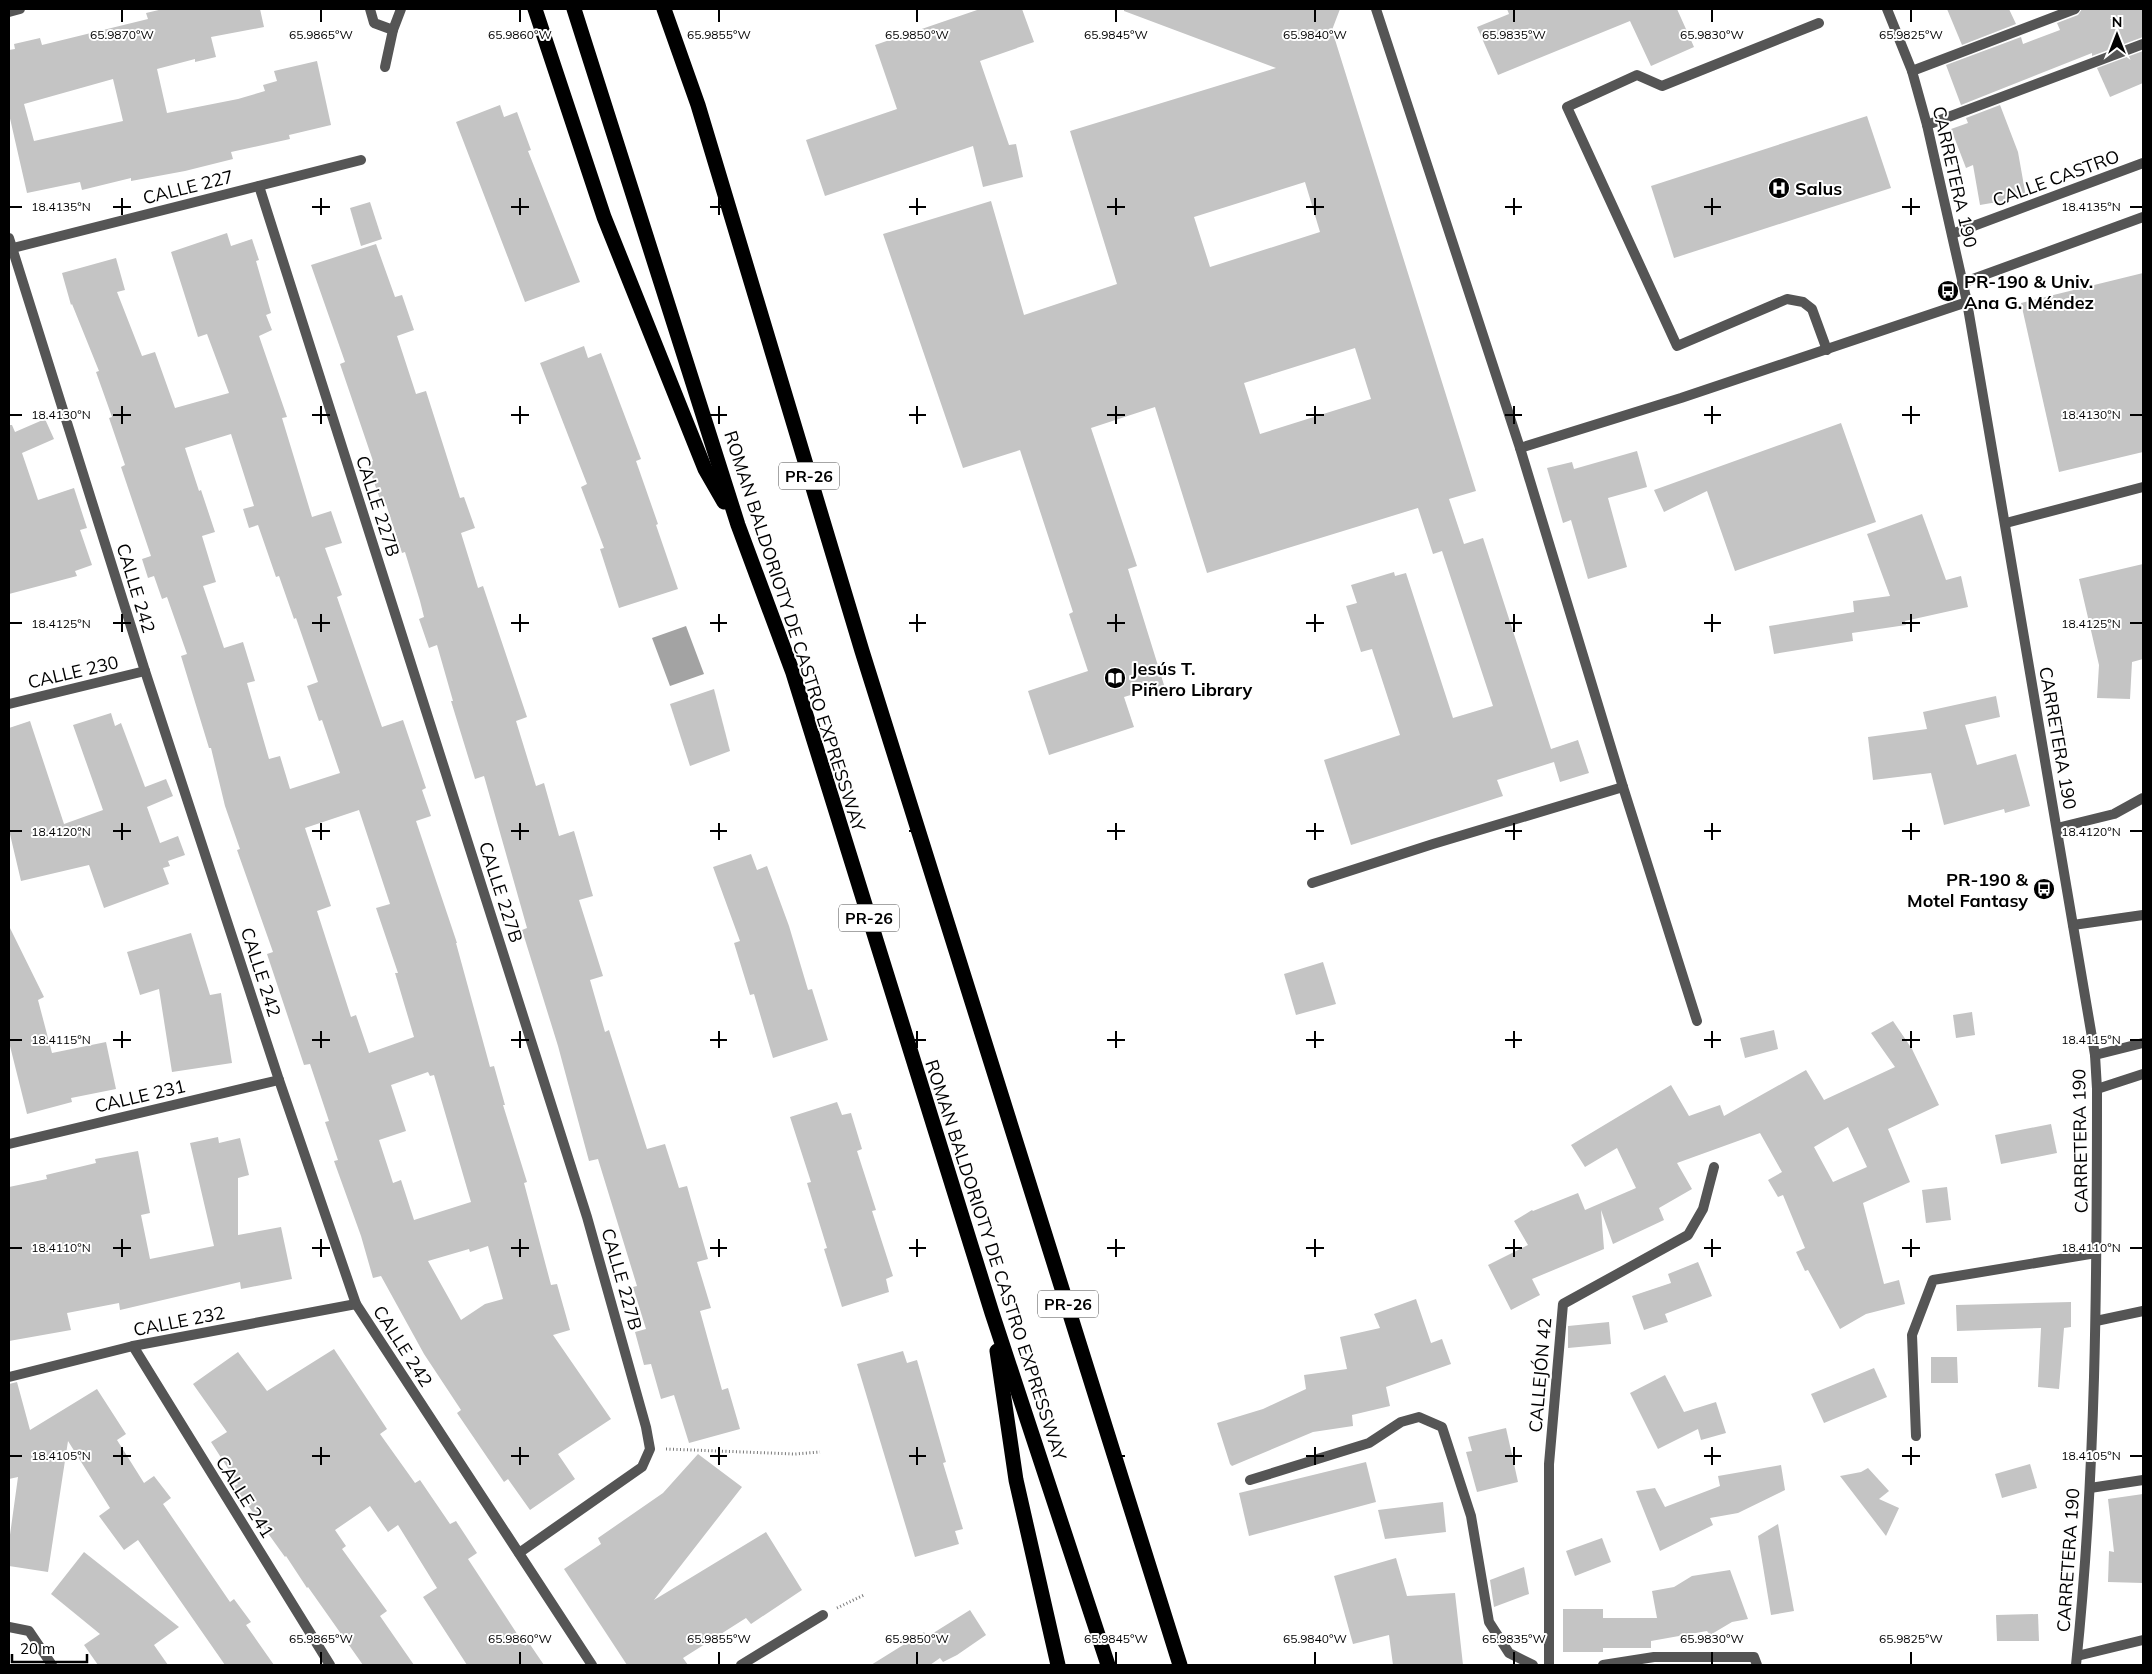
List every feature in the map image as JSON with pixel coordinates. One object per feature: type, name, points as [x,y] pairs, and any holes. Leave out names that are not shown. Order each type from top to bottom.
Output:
[{"type":"highway","points":[[535,9],[604,217],[705,470],[738,525]]},
{"type":"highway","name":"ROMAN BALDORIOTY DE CASTRO EXPRESSWAY","points":[[574,9],[738,525],[793,673],[992,1313],[1108,1665]]},
{"type":"highway","name":"PR-26","points":[[664,9],[698,106],[862,651],[1180,1665]]},
{"type":"highway","points":[[992,1313],[1016,1480],[1058,1665]]},
{"type":"street","points":[[9,12],[20,9]]},
{"type":"street","points":[[370,9],[374,23],[392,30]]},
{"type":"street","points":[[385,67],[392,30],[401,9]]},
{"type":"street","points":[[1376,9],[1520,448],[1623,787],[1697,1021]]},
{"type":"street","name":"CARRETERA 190","points":[[1888,9],[1912,71],[1927,125],[1967,302],[2095,1055],[2097,1089],[2096,1321],[2090,1488],[2077,1660]]},
{"type":"street","points":[[1912,71],[2075,9]]},
{"type":"street","points":[[1819,23],[1662,86],[1637,76],[1566,107],[1677,346],[1787,299],[1794,299],[1812,309],[1826,350]]},
{"type":"street","points":[[1927,125],[2143,44]]},
{"type":"street","name":"CALLE 227","points":[[10,245],[361,160]]},
{"type":"street","name":"CALLE CASTRO","points":[[1952,234],[2143,163]]},
{"type":"street","name":"CALLE 227B","points":[[259,186],[587,1217],[646,1427],[650,1449]]},
{"type":"street","points":[[1962,283],[2143,217]]},
{"type":"street","name":"CALLE 242","points":[[10,245],[145,672],[279,1080],[356,1304],[592,1665]]},
{"type":"street","points":[[1520,448],[1826,350],[1967,302]]},
{"type":"street","points":[[2006,523],[2143,487]]},
{"type":"street","name":"CALLE 230","points":[[9,704],[145,672]]},
{"type":"street","points":[[1312,883],[1433,844],[1623,787]]},
{"type":"street","points":[[2057,828],[2114,814],[2143,798]]},
{"type":"street","points":[[2073,925],[2143,915]]},
{"type":"street","points":[[2095,1055],[2143,1042]]},
{"type":"street","points":[[2097,1089],[2143,1074]]},
{"type":"street","name":"CALLE 231","points":[[9,1144],[279,1080]]},
{"type":"street","name":"CALLEJÓN 42","points":[[1549,1665],[1549,1464],[1562,1304],[1688,1235],[1703,1209],[1714,1167]]},
{"type":"street","points":[[1916,1436],[1912,1335],[1933,1280],[2096,1253]]},
{"type":"street","name":"CALLE 232","points":[[9,1377],[132,1346],[356,1304]]},
{"type":"street","points":[[2096,1321],[2143,1311]]},
{"type":"street","name":"CALLE 241","points":[[132,1346],[330,1665]]},
{"type":"street","points":[[1250,1480],[1368,1443],[1401,1422],[1419,1416],[1442,1427],[1472,1516],[1489,1622],[1509,1653],[1533,1665]]},
{"type":"street","points":[[519,1553],[642,1467],[650,1449]]},
{"type":"street","points":[[2090,1488],[2143,1480]]},
{"type":"street","points":[[741,1665],[823,1615]]},
{"type":"street","points":[[9,1627],[29,1631],[52,1665]]},
{"type":"street","points":[[2077,1660],[2143,1640]]},
{"type":"street","points":[[1603,1665],[1654,1657],[1754,1657],[1757,1665]]},
{"type":"path","points":[[650,1449],[795,1454],[820,1452]]},
{"type":"path","points":[[823,1615],[864,1595]]},
{"type":"shaded area","points":[[686,626],[704,674],[670,686],[652,638]]},
{"type":"building","points":[[163,9],[260,9],[264,27],[211,37],[216,57],[195,62],[195,59],[157,69],[167,113],[238,99],[265,91],[263,85],[277,81],[274,71],[317,61],[331,125],[289,135],[290,139],[231,152],[233,159],[185,171],[131,181],[131,178],[82,190],[80,182],[27,193],[9,114],[9,50],[15,49],[14,44],[40,38],[42,45],[148,19],[146,13]],"holes":[[[113,79],[123,121],[34,141],[24,104]]]},
{"type":"building","points":[[980,9],[1022,9],[1034,42],[980,61],[1009,145],[1016,144],[1023,177],[983,187],[973,146],[825,196],[806,140],[897,109],[875,45]]},
{"type":"building","points":[[1124,9],[1340,9],[1332,30],[1476,491],[1449,499],[1464,544],[1483,538],[1551,749],[1578,740],[1589,773],[1560,782],[1554,762],[1497,780],[1503,796],[1351,845],[1324,760],[1400,735],[1372,649],[1361,652],[1346,606],[1357,603],[1351,585],[1394,572],[1395,576],[1406,573],[1453,718],[1493,706],[1442,551],[1433,554],[1418,508],[1207,573],[1155,407],[1091,428],[1137,566],[1128,569],[1164,685],[1124,697],[1134,727],[1049,755],[1028,691],[1088,671],[1069,614],[1073,612],[1020,450],[963,468],[883,234],[991,201],[1024,315],[1117,284],[1070,131],[1276,68],[1124,11]],"holes":[[[1305,182],[1320,232],[1210,267],[1194,217]],[[1355,348],[1371,399],[1260,434],[1244,383]]]},
{"type":"building","points":[[1507,9],[1677,9],[1694,47],[1651,66],[1630,21],[1498,75],[1477,27],[1509,14]]},
{"type":"building","points":[[1947,9],[2009,9],[2016,24],[1962,45]]},
{"type":"building","points":[[2082,9],[2143,9],[2143,37],[2092,56],[2092,53],[1961,105],[1946,65],[2021,37],[2023,44],[2060,30],[2057,23],[2078,15]]},
{"type":"building","points":[[2143,51],[2143,83],[2110,97],[2097,68]]},
{"type":"building","points":[[500,105],[504,117],[517,112],[531,150],[528,151],[580,282],[525,302],[456,122]]},
{"type":"building","points":[[2000,105],[2018,152],[2026,197],[1980,205],[1973,165],[1966,168],[1951,129],[1968,123],[1966,118]]},
{"type":"building","points":[[1867,116],[1891,188],[1674,258],[1651,186]]},
{"type":"building","points":[[370,202],[382,239],[361,246],[350,208]]},
{"type":"building","points":[[227,233],[231,246],[252,239],[259,260],[256,261],[271,313],[266,315],[272,330],[259,336],[287,417],[282,418],[312,517],[331,511],[342,543],[325,548],[342,595],[337,597],[382,727],[403,720],[426,788],[422,790],[431,816],[416,821],[457,943],[490,1067],[494,1066],[505,1105],[503,1105],[527,1182],[524,1183],[551,1285],[557,1284],[570,1330],[553,1335],[611,1419],[558,1454],[575,1479],[530,1510],[508,1479],[504,1482],[457,1413],[461,1410],[424,1354],[381,1276],[373,1278],[361,1236],[334,1161],[338,1160],[325,1122],[329,1121],[310,1064],[304,1065],[267,954],[273,952],[237,850],[240,849],[225,806],[211,748],[209,748],[181,656],[187,654],[167,597],[162,599],[154,576],[148,578],[142,559],[151,556],[121,467],[125,465],[109,418],[112,417],[96,372],[99,371],[71,305],[62,273],[116,258],[125,290],[117,292],[142,356],[155,352],[175,408],[229,393],[207,334],[198,337],[171,252]],"holes":[[[231,434],[254,506],[243,509],[249,528],[258,525],[276,577],[279,576],[294,619],[296,618],[318,682],[307,686],[319,721],[322,720],[340,773],[290,789],[280,756],[269,759],[247,683],[255,681],[243,642],[224,648],[203,586],[216,582],[202,536],[215,532],[185,448]],[[359,810],[390,904],[376,908],[398,973],[395,973],[414,1037],[369,1053],[356,1015],[351,1017],[317,911],[331,906],[305,828]],[[428,1072],[430,1076],[434,1075],[471,1202],[414,1220],[401,1180],[393,1183],[379,1140],[406,1131],[391,1085]],[[488,1246],[503,1299],[485,1304],[461,1320],[428,1261],[469,1249],[470,1252]]]},
{"type":"building","points":[[376,244],[395,297],[402,295],[414,330],[397,336],[416,394],[426,391],[460,498],[464,497],[475,528],[461,533],[478,588],[483,586],[527,717],[516,721],[536,786],[544,783],[559,836],[574,831],[593,896],[579,900],[603,976],[590,980],[605,1032],[609,1030],[647,1149],[665,1144],[679,1188],[687,1186],[708,1259],[697,1262],[711,1308],[700,1311],[722,1390],[728,1388],[740,1429],[689,1443],[674,1395],[661,1399],[651,1364],[644,1365],[635,1332],[646,1329],[633,1287],[637,1286],[598,1159],[589,1161],[558,1046],[522,930],[527,928],[484,776],[475,779],[451,701],[453,701],[437,645],[429,648],[419,619],[424,617],[420,601],[405,552],[402,553],[386,504],[382,505],[367,462],[373,461],[340,364],[345,362],[311,265]]},
{"type":"building","points":[[2143,273],[2143,452],[2059,472],[2021,303]]},
{"type":"building","points":[[584,346],[588,358],[601,353],[641,459],[636,461],[678,589],[619,608],[600,549],[604,548],[581,487],[587,484],[540,363]]},
{"type":"building","points":[[45,419],[54,439],[22,453],[38,500],[74,488],[87,528],[80,530],[92,565],[75,571],[77,576],[9,594],[9,425],[12,425],[15,432]]},
{"type":"building","points":[[1841,423],[1876,522],[1735,571],[1707,491],[1664,512],[1654,490]]},
{"type":"building","points":[[1637,451],[1647,487],[1608,498],[1627,567],[1588,579],[1571,520],[1563,523],[1547,468],[1572,462],[1574,469]]},
{"type":"building","points":[[1922,514],[1946,580],[1961,576],[1968,607],[1905,621],[1906,625],[1852,633],[1853,641],[1774,654],[1769,626],[1854,612],[1853,601],[1890,596],[1867,534]]},
{"type":"building","points":[[2143,564],[2143,659],[2132,662],[2130,699],[2097,698],[2099,665],[2079,579]]},
{"type":"building","points":[[714,689],[730,751],[690,766],[670,704]]},
{"type":"building","points":[[1996,696],[2000,717],[1965,725],[1977,765],[2016,754],[2030,806],[2005,813],[2004,809],[1944,825],[1931,773],[1873,780],[1868,737],[1927,729],[1923,712]]},
{"type":"building","points":[[111,713],[115,726],[121,723],[145,787],[166,779],[173,796],[147,807],[160,843],[178,836],[185,855],[168,861],[170,866],[163,868],[169,884],[104,908],[89,865],[21,881],[9,830],[9,728],[30,721],[64,824],[103,810],[73,725]]},
{"type":"building","points":[[751,854],[757,870],[767,866],[789,926],[808,990],[812,989],[828,1040],[773,1058],[754,994],[750,995],[734,943],[740,941],[713,867]]},
{"type":"building","points":[[9,926],[44,997],[38,1000],[52,1053],[106,1042],[116,1089],[71,1098],[72,1102],[27,1114],[9,1042]]},
{"type":"building","points":[[191,933],[210,995],[221,993],[232,1063],[172,1072],[159,989],[140,995],[127,952]]},
{"type":"building","points":[[1323,962],[1336,1004],[1296,1015],[1284,974]]},
{"type":"building","points":[[1972,1012],[1975,1035],[1956,1038],[1953,1015]]},
{"type":"building","points":[[1893,1021],[1912,1049],[1939,1105],[1888,1129],[1910,1182],[1863,1203],[1884,1284],[1899,1280],[1905,1304],[1866,1314],[1840,1329],[1808,1270],[1805,1271],[1796,1252],[1805,1248],[1783,1195],[1778,1197],[1768,1180],[1782,1172],[1760,1133],[1677,1163],[1692,1189],[1659,1208],[1664,1220],[1613,1244],[1601,1210],[1604,1249],[1532,1279],[1540,1295],[1511,1310],[1488,1265],[1528,1245],[1514,1221],[1532,1210],[1578,1193],[1585,1210],[1636,1188],[1617,1148],[1585,1167],[1571,1145],[1671,1085],[1689,1116],[1720,1105],[1724,1116],[1806,1070],[1824,1100],[1895,1067],[1871,1033]],"holes":[[[1848,1127],[1867,1167],[1833,1182],[1814,1147]]]},
{"type":"building","points":[[1774,1030],[1778,1049],[1745,1058],[1740,1038]]},
{"type":"building","points":[[837,1102],[842,1115],[851,1113],[862,1149],[857,1151],[876,1210],[872,1211],[893,1276],[886,1279],[889,1292],[842,1307],[824,1249],[827,1248],[807,1183],[811,1182],[790,1117]]},
{"type":"building","points":[[2051,1124],[2057,1153],[2001,1164],[1995,1135]]},
{"type":"building","points":[[218,1137],[219,1143],[240,1138],[249,1175],[238,1178],[238,1235],[281,1227],[292,1279],[241,1289],[240,1282],[120,1310],[119,1303],[67,1313],[71,1330],[9,1341],[9,1187],[47,1179],[46,1175],[96,1163],[95,1159],[138,1151],[150,1213],[141,1215],[150,1259],[214,1246],[190,1143]]},
{"type":"building","points":[[1947,1187],[1951,1220],[1926,1223],[1922,1190]]},
{"type":"building","points":[[1698,1262],[1712,1296],[1665,1314],[1668,1322],[1644,1330],[1632,1296],[1671,1283],[1668,1274]]},
{"type":"building","points":[[1416,1299],[1431,1343],[1442,1339],[1451,1364],[1386,1387],[1390,1406],[1352,1415],[1353,1426],[1313,1432],[1232,1466],[1230,1464],[1217,1423],[1263,1409],[1306,1389],[1304,1375],[1347,1369],[1340,1337],[1380,1328],[1374,1314]]},
{"type":"building","points":[[2071,1302],[2071,1327],[2064,1328],[2059,1389],[2038,1387],[2041,1328],[1957,1331],[1956,1305]]},
{"type":"building","points":[[1609,1322],[1611,1344],[1568,1348],[1568,1326]]},
{"type":"building","points":[[334,1349],[387,1429],[380,1434],[415,1483],[420,1480],[450,1524],[456,1521],[477,1553],[468,1559],[525,1646],[529,1643],[544,1665],[467,1665],[423,1597],[437,1588],[398,1525],[388,1532],[370,1506],[335,1530],[346,1546],[342,1549],[387,1611],[380,1616],[414,1665],[363,1665],[234,1486],[238,1484],[211,1442],[227,1432],[193,1384],[238,1352],[267,1391]]},
{"type":"building","points":[[903,1351],[907,1363],[917,1360],[946,1462],[943,1463],[963,1529],[955,1531],[959,1544],[915,1557],[857,1364]]},
{"type":"building","points":[[1931,1357],[1957,1357],[1958,1383],[1931,1383]]},
{"type":"building","points":[[1874,1368],[1887,1397],[1824,1423],[1811,1394]]},
{"type":"building","points":[[1665,1375],[1684,1412],[1716,1402],[1726,1433],[1701,1440],[1698,1429],[1658,1449],[1630,1393]]},
{"type":"building","points":[[17,1382],[30,1430],[97,1389],[126,1434],[117,1440],[144,1483],[154,1476],[171,1498],[163,1504],[230,1602],[234,1599],[251,1622],[246,1625],[274,1665],[225,1665],[138,1540],[124,1550],[99,1516],[110,1508],[68,1441],[48,1572],[9,1566],[9,1542],[18,1477],[9,1479],[9,1384]]},
{"type":"building","points":[[1506,1428],[1518,1482],[1477,1492],[1466,1452],[1472,1451],[1468,1437]]},
{"type":"building","points":[[698,1454],[742,1487],[654,1600],[766,1532],[802,1590],[751,1624],[746,1618],[683,1658],[688,1665],[627,1665],[564,1569],[601,1544],[598,1538],[663,1493]]},
{"type":"building","points":[[1366,1462],[1376,1502],[1249,1536],[1239,1493]]},
{"type":"building","points":[[2030,1464],[2037,1488],[2002,1498],[1995,1474]]},
{"type":"building","points":[[1781,1465],[1785,1490],[1738,1513],[1710,1518],[1713,1525],[1660,1551],[1636,1491],[1655,1488],[1665,1507],[1720,1486],[1718,1476]]},
{"type":"building","points":[[1868,1468],[1889,1491],[1879,1499],[1899,1508],[1886,1536],[1840,1476],[1861,1472]]},
{"type":"building","points":[[2143,1494],[2143,1583],[2108,1582],[2109,1551],[2114,1552],[2108,1499]]},
{"type":"building","points":[[1443,1502],[1446,1532],[1385,1539],[1378,1510]]},
{"type":"building","points":[[1778,1524],[1794,1611],[1771,1615],[1758,1536]]},
{"type":"building","points":[[1602,1538],[1611,1562],[1575,1576],[1566,1551]]},
{"type":"building","points":[[84,1552],[179,1627],[154,1645],[168,1665],[98,1665],[84,1645],[100,1634],[51,1594]]},
{"type":"building","points":[[1396,1558],[1407,1596],[1455,1593],[1463,1665],[1393,1665],[1389,1635],[1353,1644],[1334,1576]]},
{"type":"building","points":[[1524,1567],[1529,1594],[1494,1607],[1490,1580]]},
{"type":"building","points":[[1730,1570],[1748,1619],[1732,1622],[1710,1635],[1707,1631],[1651,1641],[1651,1648],[1603,1648],[1603,1652],[1563,1652],[1563,1609],[1603,1609],[1603,1618],[1657,1618],[1652,1591],[1674,1587],[1692,1576]]},
{"type":"building","points":[[970,1610],[986,1635],[957,1655],[943,1662],[940,1658],[930,1665],[871,1665],[924,1632],[927,1637]]},
{"type":"building","points":[[2038,1614],[2039,1641],[1997,1641],[1996,1615]]},
{"type":"place","name":"Salus","points":[[1779,188]]},
{"type":"place","name":"PR-190 & Univ. Ana G. Méndez","points":[[1948,291]]},
{"type":"place","name":"Jesús T. Piñero Library","points":[[1115,678]]},
{"type":"place","name":"PR-190 & Motel Fantasy","points":[[2044,889]]}]
